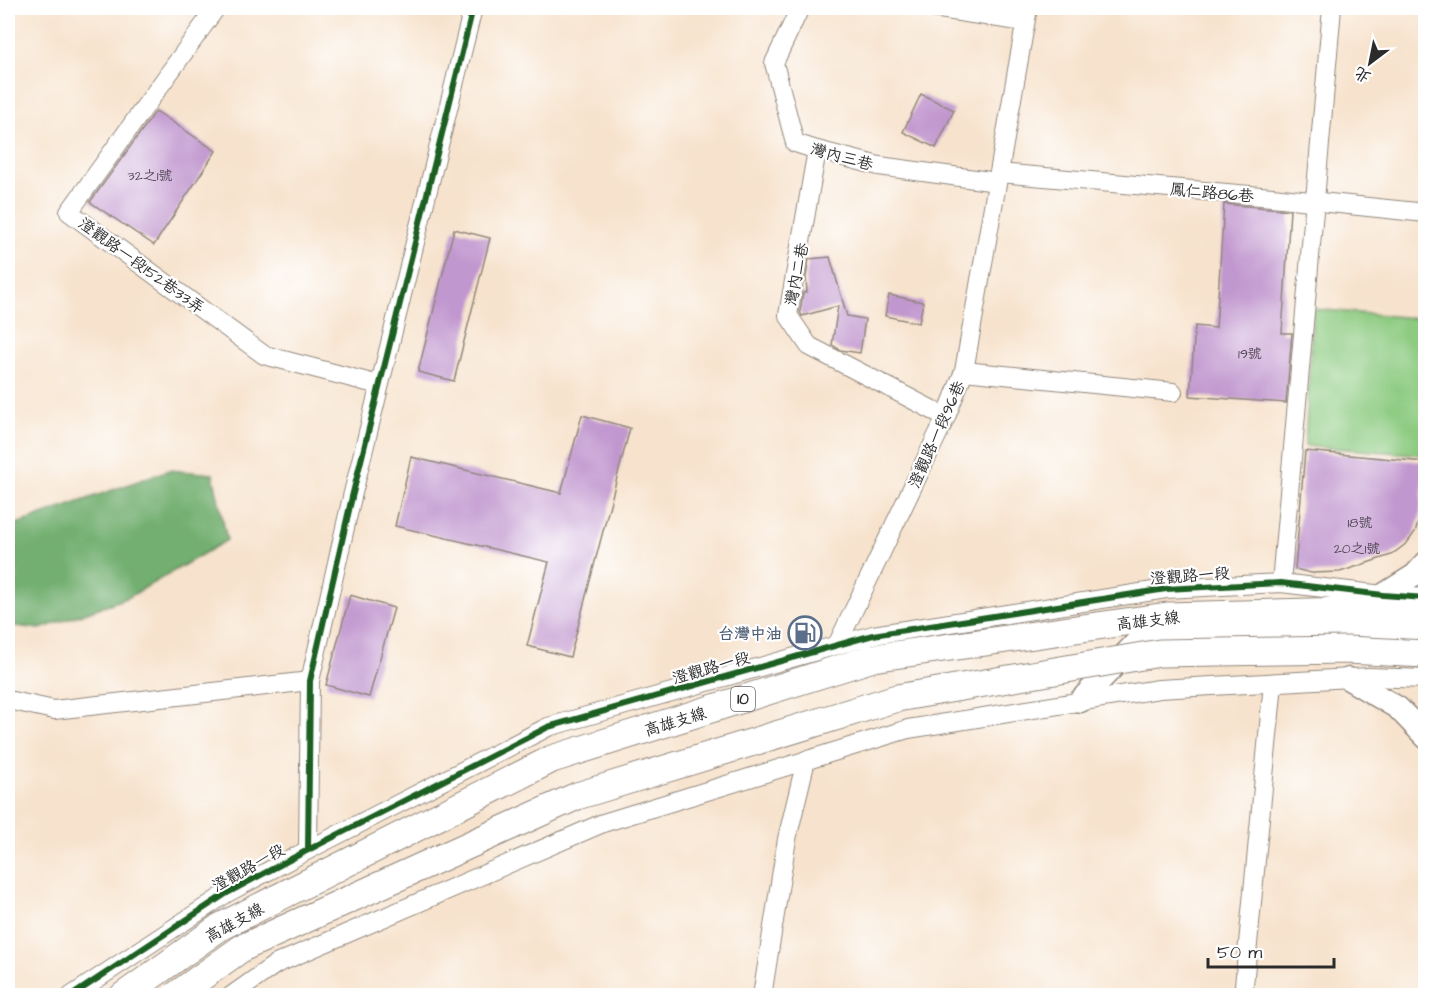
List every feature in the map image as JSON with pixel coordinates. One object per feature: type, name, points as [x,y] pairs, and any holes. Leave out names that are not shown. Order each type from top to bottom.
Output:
[{"type":"highway","name":"高雄支線","points":[[123,996],[220,927],[552,759],[873,658],[1167,616],[1347,611],[1425,615]]},
{"type":"highway","name":"高雄支線","points":[[175,996],[242,948],[577,796],[897,698],[1160,653],[1347,650],[1425,654]]},
{"type":"main road","points":[[1383,595],[1415,575],[1425,563]]},
{"type":"main road","points":[[1080,701],[1139,640],[1268,633],[1425,635]]},
{"type":"main road","points":[[1348,679],[1398,708],[1425,737]]},
{"type":"street","name":"澄觀路一段152巷33弄","points":[[216,8],[69,212],[264,355],[379,385]]},
{"type":"street","points":[[308,850],[310,681],[379,385],[473,8]]},
{"type":"street","name":"灣內三巷","points":[[800,8],[774,63],[795,143],[879,166],[998,177]]},
{"type":"street","points":[[933,8],[1026,15],[998,177]]},
{"type":"street","points":[[1281,583],[1332,8]]},
{"type":"street","name":"灣內二巷","points":[[818,150],[788,315],[809,346],[946,417]]},
{"type":"street","name":"鳳仁路86巷","points":[[998,177],[1315,201],[1425,213]]},
{"type":"street","name":"澄觀路一段96巷","points":[[837,645],[946,417],[964,371],[998,177]]},
{"type":"street","points":[[964,371],[1173,392]]},
{"type":"street","name":"澄觀路一段","points":[[71,996],[227,893],[548,727],[873,635],[1166,589],[1281,583],[1425,598]]},
{"type":"street","points":[[231,996],[276,964],[603,823],[908,729],[1158,689],[1369,677],[1425,679]]},
{"type":"street","points":[[8,700],[54,710],[310,681]]},
{"type":"street","points":[[1243,996],[1273,682]]},
{"type":"street","points":[[762,996],[788,839],[806,760]]},
{"type":"green space","points":[[1313,309],[1425,319],[1425,455],[1305,446]]},
{"type":"green space","points":[[169,470],[213,474],[227,540],[129,597],[40,629],[8,625],[8,527]]},
{"type":"building","points":[[921,94],[954,110],[936,148],[903,132]]},
{"type":"building","points":[[156,111],[216,151],[154,245],[90,202]]},
{"type":"building","points":[[1224,204],[1290,210],[1282,333],[1292,333],[1286,403],[1190,396],[1195,326],[1216,328]]},
{"type":"building","points":[[454,229],[490,238],[454,381],[418,372]]},
{"type":"building","points":[[830,257],[847,316],[865,319],[860,353],[840,350],[832,345],[838,306],[802,316],[800,312],[803,293],[807,292],[806,277],[809,259]]},
{"type":"building","points":[[889,295],[923,302],[919,323],[885,316]]},
{"type":"building","points":[[582,415],[630,428],[570,657],[527,646],[549,562],[395,526],[411,457],[561,493]]},
{"type":"building","points":[[1305,451],[1425,462],[1420,517],[1415,532],[1407,543],[1391,555],[1340,572],[1311,573],[1295,569]]},
{"type":"building","points":[[350,595],[394,608],[369,697],[326,685]]},
{"type":"cycle path","points":[[308,850],[310,681],[352,497],[473,8]]},
{"type":"cycle path","points":[[71,996],[227,893],[548,727],[873,635],[1166,589],[1281,583],[1426,598]]},
{"type":"place","name":"台灣中油","points":[[805,633]]}]
